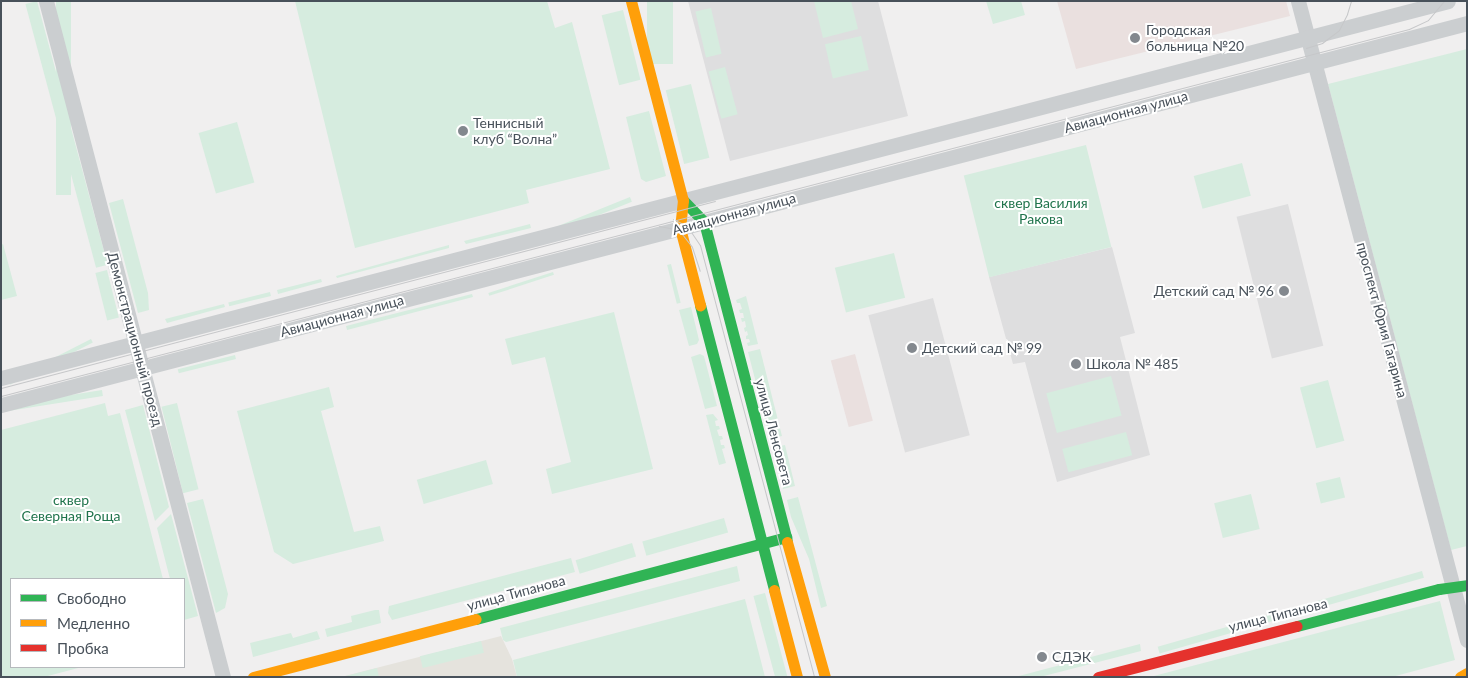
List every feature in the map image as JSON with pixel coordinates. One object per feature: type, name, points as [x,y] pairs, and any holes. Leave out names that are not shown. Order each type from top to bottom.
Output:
[{"type":"main road","name":"улица Ленсовета","points":[[631,1],[683,200],[680,228],[797,677]]},
{"type":"main road","name":"улица Ленсовета","points":[[683,200],[704,222],[786,537],[825,677]]},
{"type":"main road","name":"улица Типанова","points":[[253,677],[786,537]]},
{"type":"main road","name":"улица Типанова","points":[[1098,677],[1439,588],[1460,586]]},
{"type":"main road","points":[[1460,677],[1467,673]]},
{"type":"street","name":"Демонстрационный проезд","points":[[46,1],[223,677]]},
{"type":"street","name":"проспект Юрия Гагарина","points":[[1298,1],[1460,586],[1467,640]]},
{"type":"street","name":"Авиационная улица","points":[[1,378],[1448,1]]},
{"type":"street","name":"Авиационная улица","points":[[1,405],[1467,23]]},
{"type":"shaded area","points":[[688,1],[878,1],[908,116],[730,161]]},
{"type":"shaded area","name":"Городская больница №20","points":[[1057,1],[1286,1],[1290,16],[1076,69]]},
{"type":"shaded area","name":"Детский сад № 96","points":[[1288,204],[1323,346],[1272,358],[1237,217]]},
{"type":"shaded area","name":"Школа № 485","points":[[1112,247],[1135,333],[1120,337],[1150,455],[1057,482],[1025,362],[1013,364],[989,277]]},
{"type":"shaded area","name":"Детский сад № 99","points":[[933,298],[970,435],[905,453],[868,315]]},
{"type":"shaded area","points":[[855,354],[873,421],[849,427],[831,360]]},
{"type":"shaded area","points":[[501,636],[512,659],[517,677],[341,677]]},
{"type":"green space","points":[[37,1],[108,265],[96,268],[25,4]]},
{"type":"green space","points":[[56,1],[71,1],[71,195],[56,195]]},
{"type":"green space","name":"Теннисный клуб “Волна”","points":[[295,1],[547,1],[555,28],[572,22],[610,169],[526,190],[529,203],[355,248]]},
{"type":"green space","points":[[647,1],[673,1],[673,64],[647,64]]},
{"type":"green space","points":[[814,1],[851,1],[858,29],[823,38]]},
{"type":"green space","points":[[986,1],[1021,1],[1025,15],[993,24]]},
{"type":"green space","points":[[711,8],[722,54],[706,57],[695,12]]},
{"type":"green space","points":[[623,10],[640,80],[619,85],[602,15]]},
{"type":"green space","points":[[861,36],[869,70],[833,78],[825,44]]},
{"type":"green space","points":[[1467,49],[1467,546],[1451,550],[1328,84]]},
{"type":"green space","points":[[725,67],[738,114],[721,119],[709,71]]},
{"type":"green space","points":[[691,84],[709,158],[684,164],[666,90]]},
{"type":"green space","points":[[649,111],[666,176],[646,182],[641,179],[626,117]]},
{"type":"green space","points":[[237,122],[254,183],[216,194],[199,133]]},
{"type":"green space","name":"сквер Василия Ракова","points":[[1086,145],[1111,247],[989,277],[964,175]]},
{"type":"green space","points":[[1242,163],[1251,196],[1203,209],[1194,176]]},
{"type":"green space","points":[[630,197],[632,202],[549,235],[547,230]]},
{"type":"green space","points":[[123,199],[148,293],[149,310],[138,313],[109,203]]},
{"type":"green space","points":[[530,224],[531,228],[466,244],[464,241]]},
{"type":"green space","points":[[3,244],[17,296],[1,300],[1,245]]},
{"type":"green space","points":[[449,245],[449,248],[337,278],[336,276]]},
{"type":"green space","points":[[894,253],[905,298],[846,312],[835,268]]},
{"type":"green space","points":[[671,264],[681,303],[677,304],[667,265]]},
{"type":"green space","points":[[107,270],[119,318],[107,320],[95,273]]},
{"type":"green space","points":[[553,272],[554,275],[489,296],[488,293]]},
{"type":"green space","points":[[321,279],[322,282],[278,294],[277,290]]},
{"type":"green space","points":[[270,292],[271,296],[229,306],[228,302]]},
{"type":"green space","points":[[472,294],[473,297],[347,330],[346,326]]},
{"type":"green space","points":[[746,296],[758,344],[748,346],[747,343],[750,342],[749,339],[746,339],[748,335],[744,328],[746,327],[745,321],[742,322],[741,318],[744,318],[743,313],[740,313],[739,310],[742,309],[740,303],[737,303],[736,300]]},
{"type":"green space","points":[[224,304],[225,307],[167,323],[165,319]]},
{"type":"green space","points":[[691,307],[699,340],[697,344],[689,346],[679,310]]},
{"type":"green space","points":[[614,312],[653,469],[552,494],[546,469],[571,462],[545,357],[512,365],[505,339]]},
{"type":"green space","points":[[91,339],[93,343],[10,385],[8,381]]},
{"type":"green space","points":[[760,349],[782,436],[773,438],[770,437],[748,352]]},
{"type":"green space","points":[[700,354],[704,356],[717,406],[705,409],[691,357]]},
{"type":"green space","points":[[235,355],[236,359],[179,373],[178,369]]},
{"type":"green space","points":[[1111,376],[1122,416],[1057,433],[1046,393]]},
{"type":"green space","points":[[1328,380],[1344,441],[1316,448],[1300,388]]},
{"type":"green space","points":[[329,387],[334,407],[321,411],[354,532],[380,526],[384,541],[293,564],[274,552],[237,411]]},
{"type":"green space","points":[[102,390],[103,396],[1,412],[1,406]]},
{"type":"green space","name":"сквер Северная Роща","points":[[105,403],[108,416],[120,413],[163,578],[10,578],[10,668],[78,668],[44,677],[1,677],[1,430]]},
{"type":"green space","points":[[177,403],[199,489],[183,493],[161,407]]},
{"type":"green space","points":[[143,405],[169,507],[155,521],[125,410]]},
{"type":"green space","points":[[713,414],[718,420],[715,421],[716,426],[719,426],[720,429],[717,430],[719,436],[722,436],[723,439],[720,440],[721,445],[724,445],[725,448],[722,449],[726,463],[719,465],[706,415]]},
{"type":"green space","points":[[1126,432],[1132,455],[1068,472],[1062,449]]},
{"type":"green space","points":[[785,445],[795,486],[783,489],[774,451],[776,447]]},
{"type":"green space","points":[[486,460],[493,484],[424,504],[417,480]]},
{"type":"green space","points":[[1340,477],[1345,497],[1321,503],[1316,483]]},
{"type":"green space","points":[[1251,494],[1260,529],[1223,538],[1214,503]]},
{"type":"green space","points":[[798,497],[827,606],[821,608],[809,559],[791,517],[787,500]]},
{"type":"green space","points":[[203,499],[228,594],[225,608],[216,613],[187,503]]},
{"type":"green space","points":[[171,514],[198,616],[185,620],[185,578],[170,578],[157,528]]},
{"type":"green space","points":[[724,518],[728,532],[646,556],[642,541]]},
{"type":"green space","points":[[632,543],[636,556],[580,574],[576,560]]},
{"type":"green space","points":[[571,558],[575,572],[392,620],[388,613],[389,606]]},
{"type":"green space","points":[[737,566],[740,581],[506,642],[503,640],[500,628]]},
{"type":"green space","points":[[1422,571],[1424,578],[1160,654],[1158,647]]},
{"type":"green space","points":[[765,593],[788,677],[775,677],[753,596]]},
{"type":"green space","points":[[745,599],[765,677],[517,677],[513,660]]},
{"type":"green space","points":[[1440,601],[1455,660],[1392,677],[1150,677]]},
{"type":"green space","points":[[379,610],[381,623],[327,637],[325,629],[352,622],[351,616]]},
{"type":"green space","points":[[317,631],[320,639],[253,657],[250,643],[291,633],[293,638]]},
{"type":"green space","points":[[481,641],[484,653],[423,668],[420,656]]},
{"type":"green space","points":[[1140,644],[1141,651],[1040,677],[1015,677]]},
{"type":"green space","points":[[377,668],[379,677],[342,677]]},
{"type":"tram line","points":[[1306,48],[1322,43],[1339,30],[1351,1]]},
{"type":"tram line","points":[[1,396],[1409,29],[1428,20],[1444,1]]},
{"type":"tram line","points":[[1,388],[715,201]]},
{"type":"tram line","points":[[673,219],[687,226],[700,245],[814,677]]},
{"type":"tram line","points":[[659,226],[675,229],[682,234],[692,247],[700,271]]},
{"type":"traffic: fast","points":[[683,200],[704,222],[786,537]]},
{"type":"traffic: fast","points":[[700,305],[774,590]]},
{"type":"traffic: fast","points":[[476,619],[786,537],[787,542]]},
{"type":"traffic: fast","points":[[1297,626],[1439,589],[1467,585]]},
{"type":"traffic: slow","points":[[631,1],[683,200],[680,228],[700,305]]},
{"type":"traffic: slow","points":[[787,542],[825,677]]},
{"type":"traffic: slow","points":[[774,590],[797,677]]},
{"type":"traffic: slow","points":[[253,677],[476,619]]},
{"type":"traffic: slow","points":[[1460,677],[1467,673]]},
{"type":"traffic: jam","points":[[1098,677],[1297,626]]},
{"type":"place","name":"Городская больница №20","points":[[1135,38]]},
{"type":"place","name":"Теннисный клуб “Волна”","points":[[463,131]]},
{"type":"place","name":"Детский сад № 96","points":[[1284,291]]},
{"type":"place","name":"Детский сад № 99","points":[[912,348]]},
{"type":"place","name":"Школа № 485","points":[[1076,364]]},
{"type":"place","name":"СДЭК","points":[[1042,657]]}]
